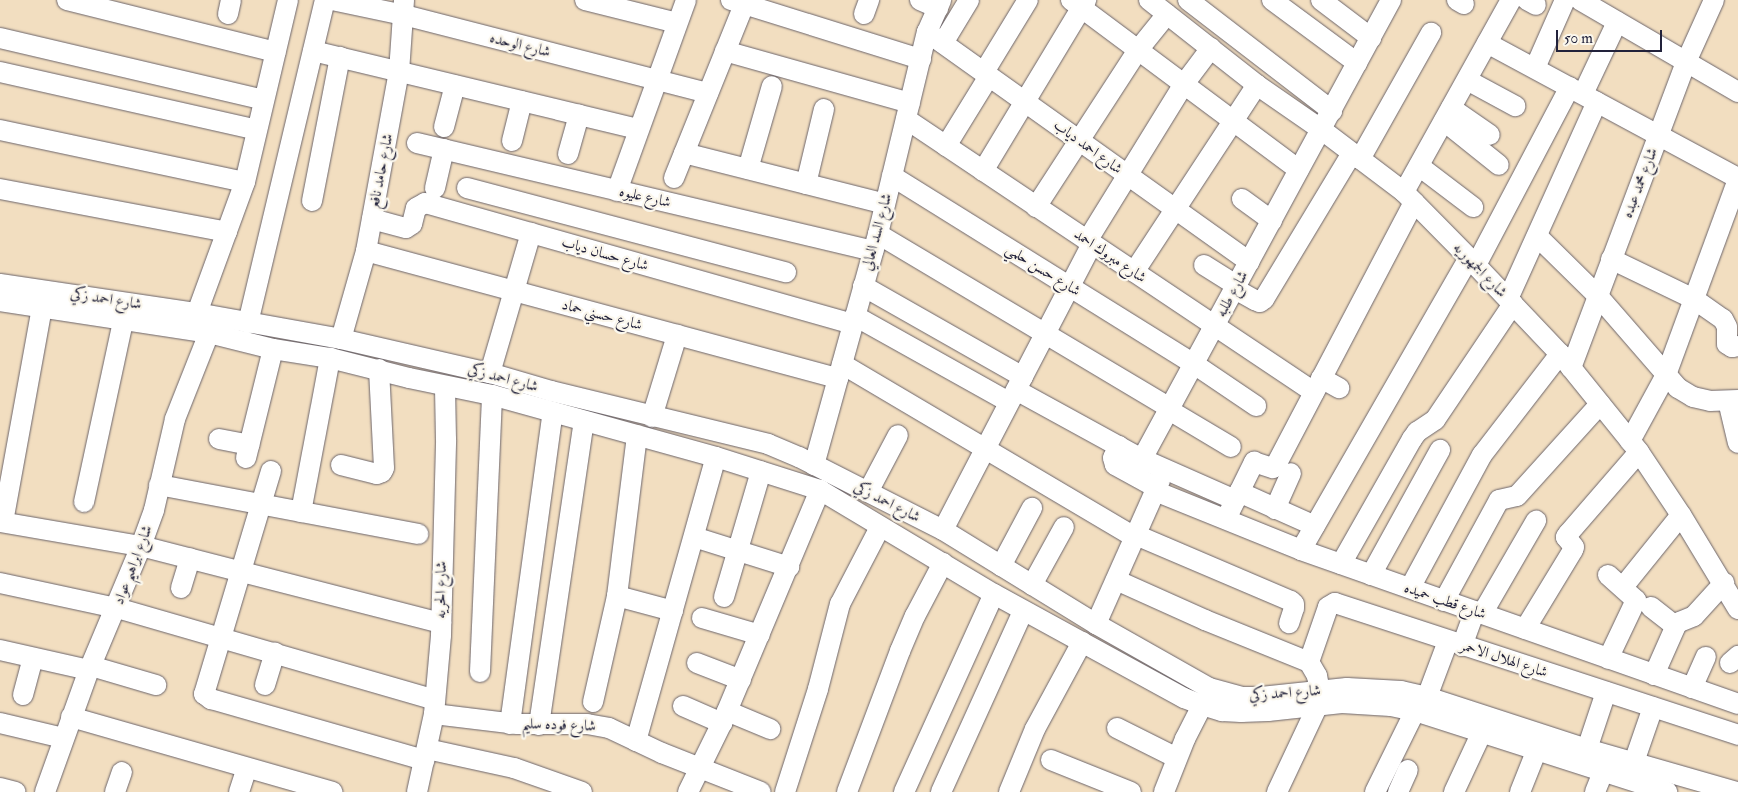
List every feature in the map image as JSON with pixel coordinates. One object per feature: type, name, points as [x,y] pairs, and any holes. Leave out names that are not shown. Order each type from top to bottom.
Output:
[{"type":"street","points":[[67,0],[276,52]]},
{"type":"street","points":[[197,313],[245,182],[288,0]]},
{"type":"street","points":[[248,323],[324,0]]},
{"type":"street","name":"شارع الوحده","points":[[332,0],[404,8],[708,93]]},
{"type":"street","points":[[584,0],[635,6],[677,24]]},
{"type":"street","points":[[617,190],[686,0]]},
{"type":"street","points":[[935,37],[969,0]]},
{"type":"street","points":[[946,146],[1028,0]]},
{"type":"street","name":"شارع الجمهوريه","points":[[1149,0],[1258,85],[1322,130],[1409,197],[1473,262],[1565,361],[1634,446],[1681,515],[1724,583],[1738,609]]},
{"type":"street","points":[[1188,0],[1332,111]]},
{"type":"street","points":[[1272,0],[1357,63]]},
{"type":"street","points":[[1321,0],[1371,38]]},
{"type":"street","points":[[1226,520],[1251,465],[1254,462],[1273,468],[1276,465],[1325,386],[1409,197],[1419,166],[1511,0]]},
{"type":"street","points":[[1535,68],[1565,0]]},
{"type":"street","points":[[1580,0],[1738,92]]},
{"type":"street","name":"شارع محمد عبده","points":[[1410,588],[1482,456],[1565,361],[1598,296],[1686,62],[1714,0]]},
{"type":"street","points":[[674,178],[725,51],[740,1],[921,59]]},
{"type":"street","name":"شارع طلبه","points":[[1142,459],[1322,130],[1371,38],[1388,1]]},
{"type":"street","points":[[983,171],[1079,2],[1138,50],[1300,170]]},
{"type":"street","name":"شارع السد العالي","points":[[814,465],[875,243],[921,59],[935,37],[933,3]]},
{"type":"street","name":"شارع حامد نافع","points":[[341,340],[366,251],[399,72],[404,8]]},
{"type":"street","points":[[1036,207],[1138,50],[1167,14]]},
{"type":"street","points":[[1341,564],[1412,439],[1421,429],[1435,420],[1511,302],[1537,236],[1583,95],[1617,22]]},
{"type":"street","points":[[1204,265],[1260,302],[1264,299],[1356,156],[1431,33]]},
{"type":"street","name":"شارع احمد دياب","points":[[935,37],[1249,262]]},
{"type":"street","points":[[0,38],[264,100]]},
{"type":"street","points":[[1487,42],[1658,135],[1737,183],[1666,375],[1634,446],[1566,537],[1574,547],[1573,550],[1525,629]]},
{"type":"street","points":[[943,530],[1070,287],[1090,243],[1128,175],[1184,84],[1211,48]]},
{"type":"street","points":[[313,51],[639,129]]},
{"type":"street","name":"شارع مبروك احمد","points":[[725,51],[908,111],[946,146],[1214,326],[1325,386]]},
{"type":"street","points":[[312,201],[340,58]]},
{"type":"street","points":[[0,72],[257,130]]},
{"type":"street","points":[[1467,80],[1515,106]]},
{"type":"street","points":[[444,127],[455,85]]},
{"type":"street","points":[[1134,272],[1258,85]]},
{"type":"street","points":[[748,170],[772,86]]},
{"type":"street","points":[[1301,550],[1473,262],[1583,95]]},
{"type":"street","points":[[512,141],[522,101]]},
{"type":"street","points":[[806,184],[824,110]]},
{"type":"street","points":[[1447,114],[1490,135]]},
{"type":"street","points":[[1447,114],[1500,165]]},
{"type":"street","points":[[568,154],[578,115]]},
{"type":"street","points":[[298,117],[327,124]]},
{"type":"street","points":[[0,130],[245,182]]},
{"type":"street","name":"شارع عليوه","points":[[416,143],[617,190],[875,243],[1045,334],[1231,447]]},
{"type":"street","points":[[435,188],[444,149]]},
{"type":"street","points":[[684,153],[885,204]]},
{"type":"street","points":[[1419,166],[1473,207]]},
{"type":"street","name":"شارع حسن حلمي","points":[[892,176],[1194,364],[1256,406]]},
{"type":"street","points":[[467,188],[786,272]]},
{"type":"street","points":[[0,189],[227,232]]},
{"type":"street","points":[[1242,199],[1272,221]]},
{"type":"street","name":"شارع حسان دياب","points":[[372,219],[406,228],[412,224],[416,208],[425,203],[727,289],[854,320],[1016,390]]},
{"type":"street","points":[[490,373],[531,233]]},
{"type":"street","points":[[1537,236],[1598,296],[1678,388],[1693,397],[1710,401],[1733,401],[1738,443]]},
{"type":"street","name":"شارع حسني حماد","points":[[366,251],[677,334],[840,371],[985,448],[1135,536],[1291,601],[1294,604],[1294,608],[1289,623]]},
{"type":"street","points":[[727,289],[735,259]]},
{"type":"street","points":[[1611,259],[1694,299],[1723,319],[1727,327],[1727,344],[1738,346]]},
{"type":"street","name":"شارع احمد زكي","points":[[0,284],[123,321],[209,333],[273,349],[330,358],[409,378],[492,395],[716,457],[820,490],[1023,611],[1202,706],[1222,711],[1241,712],[1374,688],[1421,704],[1737,792]]},
{"type":"street","points":[[863,286],[1016,390],[1142,459],[1237,496],[1275,508],[1315,526]]},
{"type":"street","points":[[44,298],[7,461],[1,522],[141,546],[441,623]]},
{"type":"street","name":"شارع احمد زكي","points":[[0,301],[44,298],[197,313],[341,340],[490,373],[652,417],[768,444],[943,530],[1096,624],[1209,688],[1243,697],[1312,699]]},
{"type":"street","points":[[84,502],[123,321]]},
{"type":"street","name":"شارع ابراهيم عواد","points":[[44,792],[90,668],[116,608],[154,510],[175,420],[209,333]]},
{"type":"street","points":[[652,417],[677,334]]},
{"type":"street","points":[[219,439],[248,452],[273,349]]},
{"type":"street","points":[[409,378],[414,356]]},
{"type":"street","points":[[301,512],[330,358]]},
{"type":"street","points":[[341,465],[378,474],[384,468],[379,369]]},
{"type":"street","name":"شارع الحريه","points":[[418,792],[435,707],[441,623],[446,440],[445,386]]},
{"type":"street","points":[[480,672],[492,395]]},
{"type":"street","points":[[1444,601],[1499,500],[1517,496],[1600,404]]},
{"type":"street","points":[[510,724],[553,412]]},
{"type":"street","points":[[539,725],[584,421]]},
{"type":"street","points":[[593,702],[617,596],[637,435]]},
{"type":"street","points":[[868,492],[898,436]]},
{"type":"street","name":"شارع قطب حميده","points":[[1119,446],[1113,458],[1115,465],[1156,489],[1226,520],[1301,550],[1738,704]]},
{"type":"street","points":[[1371,575],[1440,450]]},
{"type":"street","points":[[636,740],[716,457]]},
{"type":"street","points":[[1096,624],[1165,469]]},
{"type":"street","points":[[271,471],[204,694],[211,699],[425,755],[514,768],[569,790]]},
{"type":"street","points":[[724,597],[761,471]]},
{"type":"street","points":[[1275,508],[1291,473]]},
{"type":"street","points":[[159,485],[418,534]]},
{"type":"street","points":[[688,792],[725,717],[820,490]]},
{"type":"street","points":[[1001,566],[1032,508]]},
{"type":"street","points":[[1623,587],[1681,515]]},
{"type":"street","points":[[1375,792],[1455,643],[1479,613],[1536,521]]},
{"type":"street","points":[[785,792],[816,698],[840,604],[880,527]]},
{"type":"street","points":[[1032,585],[1064,527]]},
{"type":"street","points":[[694,536],[789,567]]},
{"type":"street","points":[[181,588],[190,558]]},
{"type":"street","points":[[847,792],[900,651],[915,616],[943,563]]},
{"type":"street","points":[[1608,574],[1636,600],[1608,658]]},
{"type":"street","points":[[1116,580],[1205,620],[1309,662],[1317,676],[1312,699],[1277,792]]},
{"type":"street","name":"شارع فوده سليم","points":[[0,583],[116,608],[275,653],[435,707],[510,724],[598,725],[609,728],[700,769],[761,792]]},
{"type":"street","points":[[1654,675],[1675,626],[1698,612],[1724,583]]},
{"type":"street","points":[[904,792],[994,594]]},
{"type":"street","points":[[617,596],[673,611]]},
{"type":"street","name":"شارع الهلال الاحمر","points":[[1309,662],[1328,606],[1331,604],[1738,735]]},
{"type":"street","points":[[1651,607],[1675,626]]},
{"type":"street","points":[[941,792],[1023,611]]},
{"type":"street","points":[[702,618],[760,635]]},
{"type":"street","points":[[1009,792],[1035,730],[1082,642]]},
{"type":"street","points":[[0,650],[90,668],[156,685]]},
{"type":"street","points":[[266,685],[275,653]]},
{"type":"street","points":[[1692,688],[1706,657]]},
{"type":"street","points":[[23,695],[33,658]]},
{"type":"street","points":[[697,663],[741,680]]},
{"type":"street","points":[[1587,749],[1606,692]]},
{"type":"street","name":"شارع احمد زكي","points":[[1421,704],[1481,734],[1661,791]]},
{"type":"street","points":[[683,706],[770,729]]},
{"type":"street","points":[[1164,792],[1177,758],[1202,706]]},
{"type":"street","points":[[1634,762],[1653,708]]},
{"type":"street","points":[[71,718],[332,792]]},
{"type":"street","points":[[0,723],[64,738]]},
{"type":"street","points":[[1118,728],[1177,758]]},
{"type":"street","points":[[1454,792],[1481,734]]},
{"type":"street","points":[[1520,792],[1536,752]]},
{"type":"street","points":[[1051,760],[1131,792]]},
{"type":"street","points":[[239,792],[246,768]]},
{"type":"street","points":[[1398,792],[1408,770]]},
{"type":"street","points":[[115,792],[122,772]]},
{"type":"street","points":[[1595,792],[1603,772]]},
{"type":"street","points":[[0,788],[16,792]]}]
